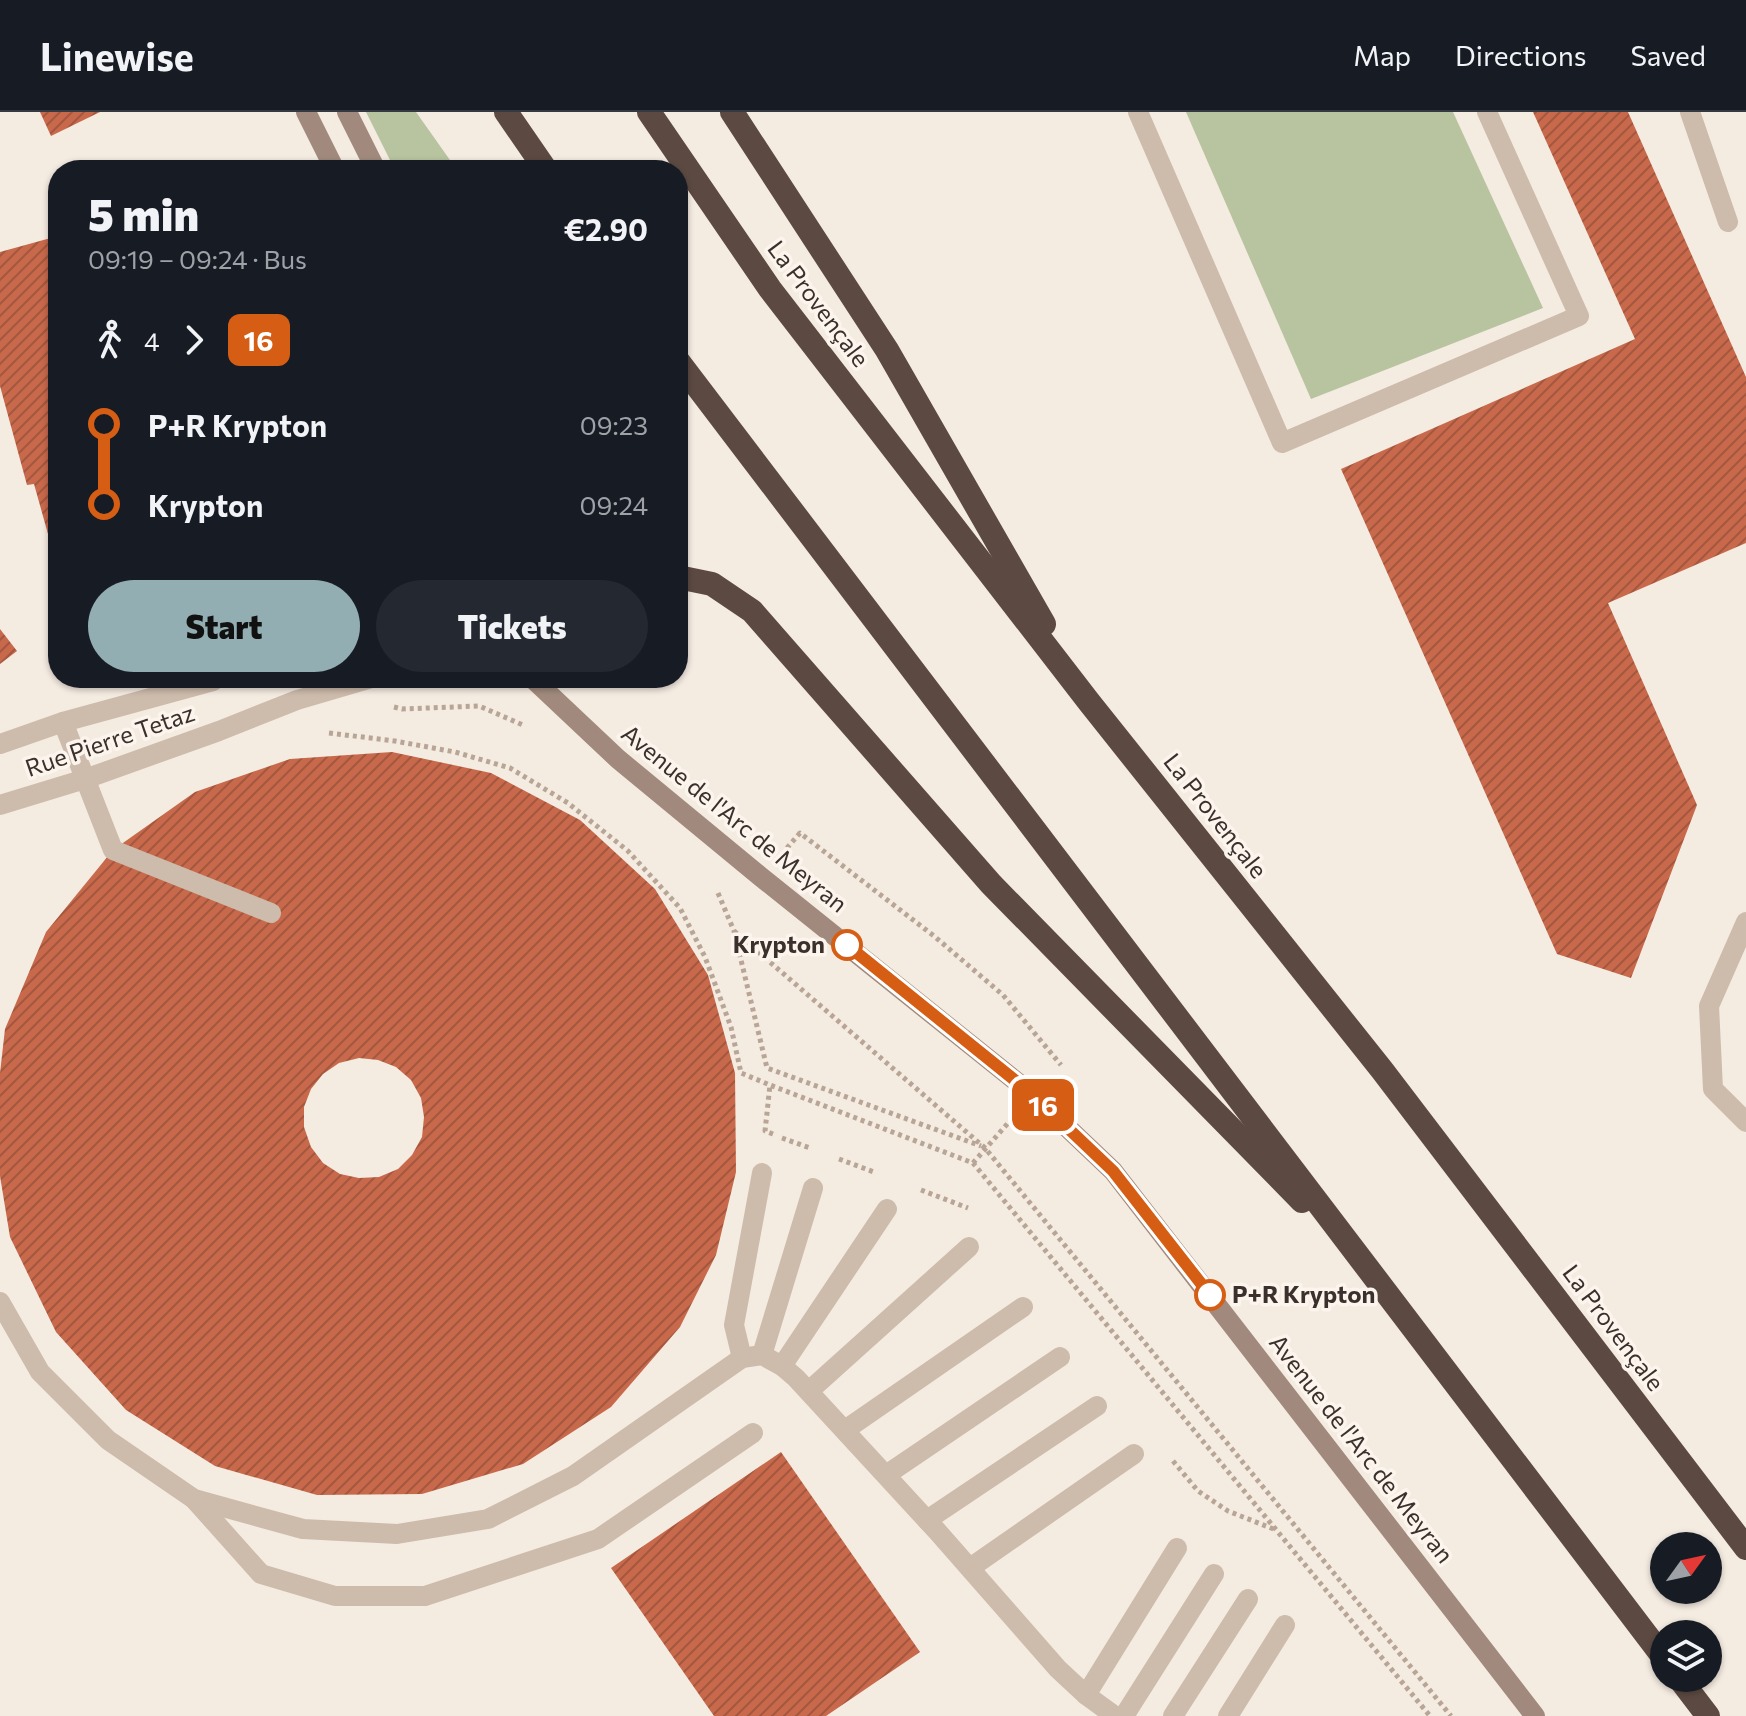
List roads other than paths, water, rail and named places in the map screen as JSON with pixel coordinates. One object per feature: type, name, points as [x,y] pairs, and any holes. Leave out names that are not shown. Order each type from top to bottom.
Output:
[{"type":"highway","points":[[506,112],[539,160]]},
{"type":"highway","name":"La Provençale","points":[[649,112],[682,160]]},
{"type":"highway","points":[[732,112],[887,350],[1089,702]]},
{"type":"highway","name":"La Provençale","points":[[688,169],[770,289],[1089,702],[1382,1070],[1746,1548]]},
{"type":"highway","points":[[688,374],[1650,1639]]},
{"type":"highway","points":[[688,579],[712,584],[752,611],[991,884],[1376,1277]]},
{"type":"highway","points":[[1690,1692],[1708,1716]]},
{"type":"main road","points":[[306,112],[330,160]]},
{"type":"main road","points":[[347,112],[371,160]]},
{"type":"main road","name":"Avenue de l'Arc de Meyran","points":[[543,688],[618,759],[1032,1094],[1113,1171],[1535,1716]]},
{"type":"street","points":[[1138,112],[1282,443],[1579,316],[1487,112]]},
{"type":"street","points":[[1690,112],[1728,222]]},
{"type":"street","name":"Rue Pierre Tetaz","points":[[0,744],[63,722],[189,688]]},
{"type":"street","name":"Rue Pierre Tetaz","points":[[0,805],[85,779],[297,700],[338,688]]},
{"type":"street","points":[[63,722],[113,850],[271,913]]},
{"type":"street","points":[[1746,922],[1709,1006],[1713,1089],[1746,1122]]},
{"type":"street","points":[[762,1173],[734,1325],[752,1356],[782,1366],[809,1391],[1058,1669],[1115,1716]]},
{"type":"street","points":[[194,1499],[303,1529],[397,1534],[488,1519],[573,1476],[752,1356],[813,1188]]},
{"type":"street","points":[[782,1366],[887,1209]]},
{"type":"street","points":[[809,1391],[969,1247]]},
{"type":"street","points":[[0,1302],[40,1372],[108,1440],[194,1499],[261,1574],[335,1596],[425,1596],[598,1539],[753,1433]]},
{"type":"street","points":[[845,1430],[1023,1307]]},
{"type":"street","points":[[886,1475],[1060,1357]]},
{"type":"street","points":[[927,1520],[1097,1406]]},
{"type":"street","points":[[970,1568],[1134,1454]]},
{"type":"street","points":[[1086,1695],[1177,1548]]},
{"type":"street","points":[[1124,1716],[1214,1574]]},
{"type":"street","points":[[1173,1716],[1248,1599]]},
{"type":"street","points":[[1228,1716],[1285,1625]]},
{"type":"place","name":"Krypton","points":[[847,945]]},
{"type":"place","name":"P+R Krypton","points":[[1210,1295]]}]
